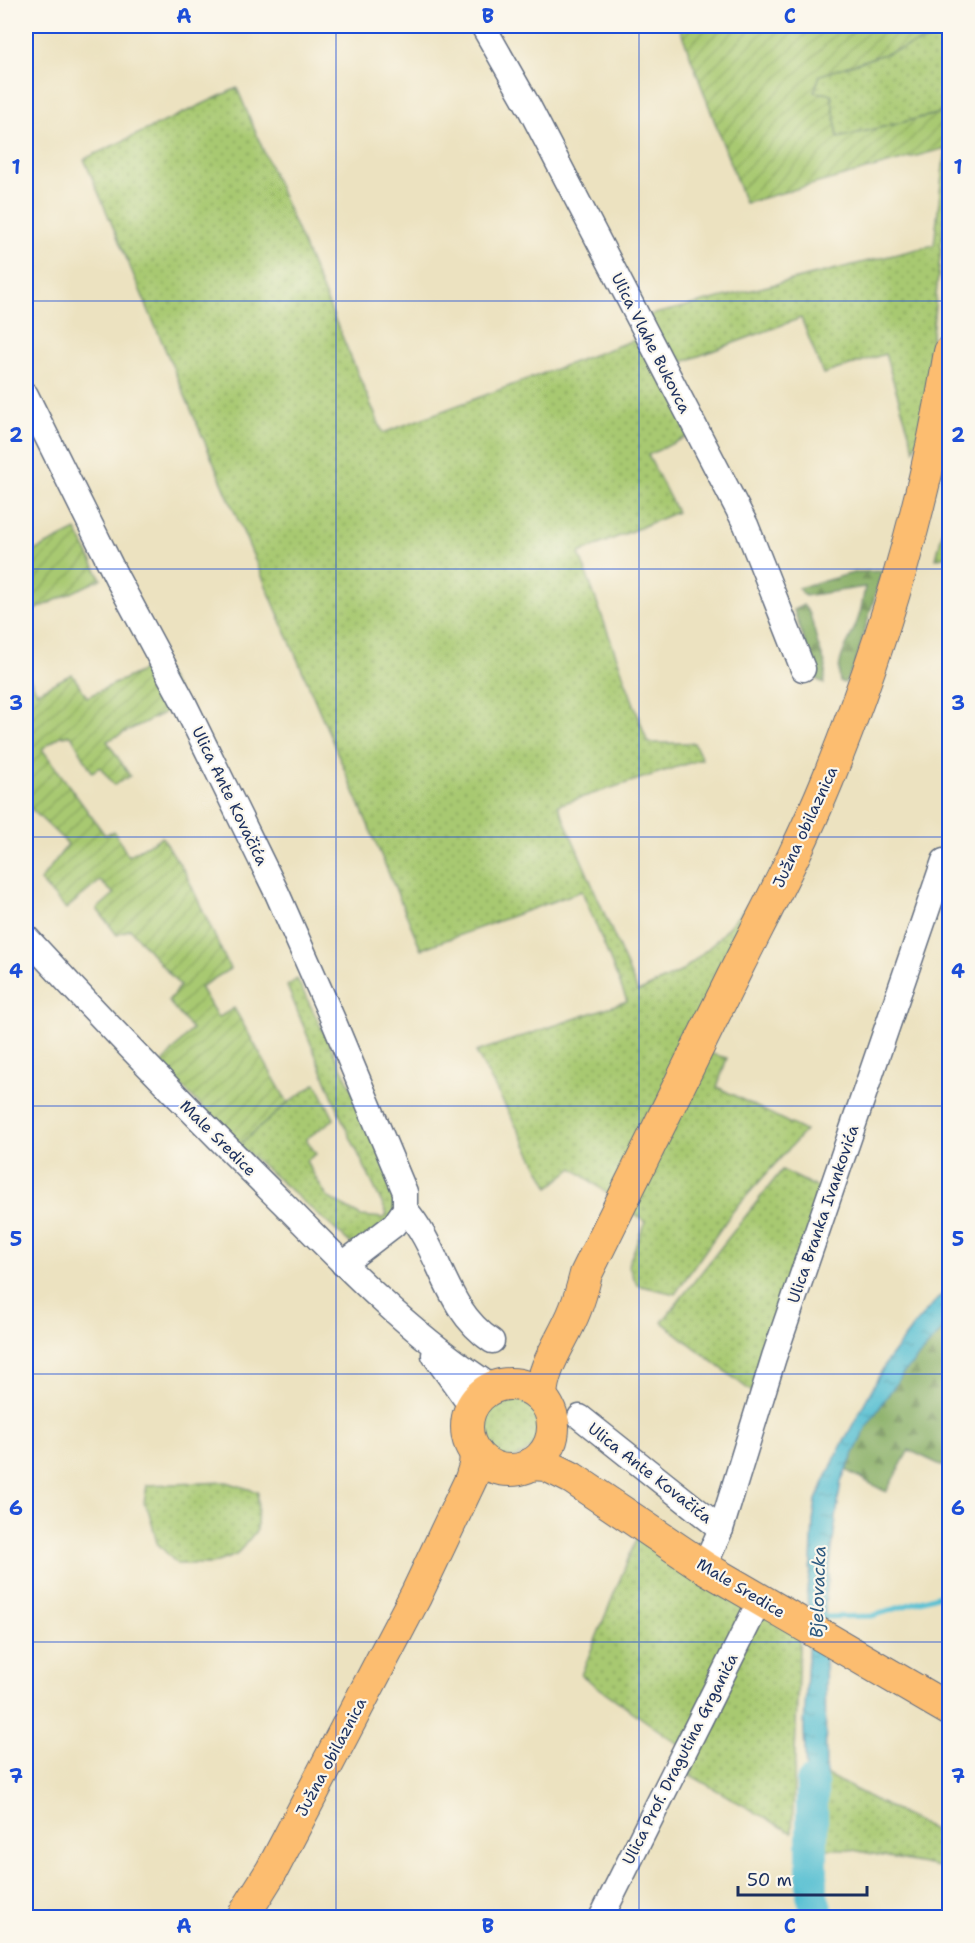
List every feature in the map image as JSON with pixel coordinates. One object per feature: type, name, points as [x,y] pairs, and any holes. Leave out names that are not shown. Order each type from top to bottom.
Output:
[{"type":"main road","name":"Južna obilaznica","points":[[503,1385],[519,1378],[532,1361],[556,1316],[586,1274],[827,782],[889,614],[919,509],[939,420],[950,352]]},
{"type":"main road","name":"Južna obilaznica","points":[[541,1397],[541,1387],[547,1369],[575,1311],[586,1274]]},
{"type":"main road","points":[[503,1385],[520,1385],[541,1397],[552,1420],[552,1433],[548,1446],[541,1456],[520,1467],[490,1465],[476,1454],[469,1441],[467,1426],[476,1400],[487,1391],[503,1385]]},
{"type":"main road","name":"Male Sredice","points":[[552,1433],[560,1448],[642,1525]]},
{"type":"main road","name":"Južna obilaznica","points":[[242,1917],[272,1870],[416,1595],[471,1479],[476,1454]]},
{"type":"main road","name":"Male Sredice","points":[[520,1467],[546,1465],[561,1472],[704,1567],[950,1710]]},
{"type":"main road","name":"Južna obilaznica","points":[[416,1595],[439,1563],[484,1490],[495,1477],[520,1467]]},
{"type":"street","name":"Ulica Vlahe Bukovca","points":[[483,26],[529,107],[746,525],[803,669]]},
{"type":"street","name":"Ulica Ante Kovačića","points":[[26,395],[53,454],[184,703],[277,892],[396,1168],[405,1192],[405,1209],[419,1225],[457,1306],[477,1331],[492,1341]]},
{"type":"street","name":"Ulica Branka Ivankovića","points":[[704,1567],[721,1529],[774,1357],[944,861]]},
{"type":"street","name":"Male Sredice","points":[[26,937],[189,1108],[343,1264],[417,1332],[486,1383],[503,1385]]},
{"type":"street","points":[[343,1264],[394,1225],[405,1209]]},
{"type":"street","name":"Male Sredice","points":[[417,1332],[455,1382],[467,1401],[470,1412]]},
{"type":"street","name":"Ulica Ante Kovačića","points":[[580,1417],[721,1529]]},
{"type":"street","name":"Ulica Prof. Dragutina Grganića","points":[[601,1917],[760,1600]]},
{"type":"green space","points":[[679,26],[928,26],[930,39],[820,75],[814,92],[831,94],[838,138],[949,111],[946,148],[745,203]]},
{"type":"green space","points":[[928,26],[949,26],[949,111],[838,138],[831,94],[814,93],[820,75],[930,39]]},
{"type":"green space","points":[[237,88],[383,433],[647,335],[697,432],[648,455],[677,512],[579,553],[648,743],[694,743],[702,759],[558,805],[638,992],[682,971],[714,943],[752,900],[667,1082],[697,1050],[727,1058],[717,1087],[805,1131],[733,1211],[675,1294],[637,1285],[628,1265],[645,1222],[573,1168],[549,1187],[476,1052],[627,1001],[582,891],[421,949],[84,159]]},
{"type":"green space","points":[[949,114],[949,171],[922,430],[914,449],[885,354],[823,374],[801,318],[669,367],[638,318],[934,245]]},
{"type":"green space","points":[[949,505],[949,555],[936,559]]},
{"type":"green space","points":[[76,530],[101,579],[26,614],[26,555]]},
{"type":"green space","points":[[882,571],[855,665],[845,683],[840,682],[839,673],[844,649],[855,627],[865,587],[805,596],[798,588],[857,572]]},
{"type":"green space","points":[[803,605],[810,614],[826,666],[824,684],[817,679],[794,610]]},
{"type":"green space","points":[[160,662],[184,703],[107,741],[130,776],[114,785],[100,767],[92,772],[71,735],[61,736],[42,749],[105,835],[114,831],[128,856],[162,837],[185,872],[230,969],[200,987],[218,1018],[234,1008],[288,1103],[239,1145],[161,1065],[192,1029],[168,1001],[180,986],[130,929],[117,935],[97,909],[114,894],[100,881],[66,909],[40,881],[68,844],[26,804],[26,671],[37,692],[72,674],[87,697]]},
{"type":"green space","points":[[297,979],[393,1171],[401,1211],[356,1248],[239,1145],[288,1103],[316,1083],[334,1119],[306,1139],[316,1154],[306,1161],[327,1197],[361,1216],[384,1218],[387,1214],[344,1124],[287,986]]},
{"type":"green space","points":[[782,1170],[830,1194],[761,1399],[662,1322]]},
{"type":"green space","points":[[949,1307],[949,1469],[909,1450],[886,1492],[838,1466]]},
{"type":"green space","points":[[503,1398],[515,1398],[526,1403],[534,1411],[539,1428],[537,1440],[526,1453],[515,1458],[503,1458],[492,1453],[484,1445],[479,1434],[479,1422],[484,1411],[492,1403]]},
{"type":"green space","points":[[227,1482],[258,1492],[257,1530],[236,1555],[212,1564],[177,1564],[157,1543],[149,1512],[144,1503],[147,1485]]},
{"type":"green space","points":[[642,1525],[800,1624],[792,1833],[676,1767],[685,1749],[581,1675]]},
{"type":"green space","points":[[827,1775],[941,1834],[949,1820],[949,1869],[848,1849],[817,1849]]},
{"type":"water","points":[[949,1287],[949,1323],[901,1376],[867,1426],[841,1481],[825,1603],[826,1828],[799,1823],[806,1778],[804,1728],[809,1636],[807,1590],[816,1500],[836,1456],[887,1361],[919,1319]]},
{"type":"waterway","points":[[820,1617],[872,1616],[943,1594],[950,1594]]},
{"type":"waterway","name":"Bjelovacka","points":[[812,1783],[812,1895],[819,1918]]}]
